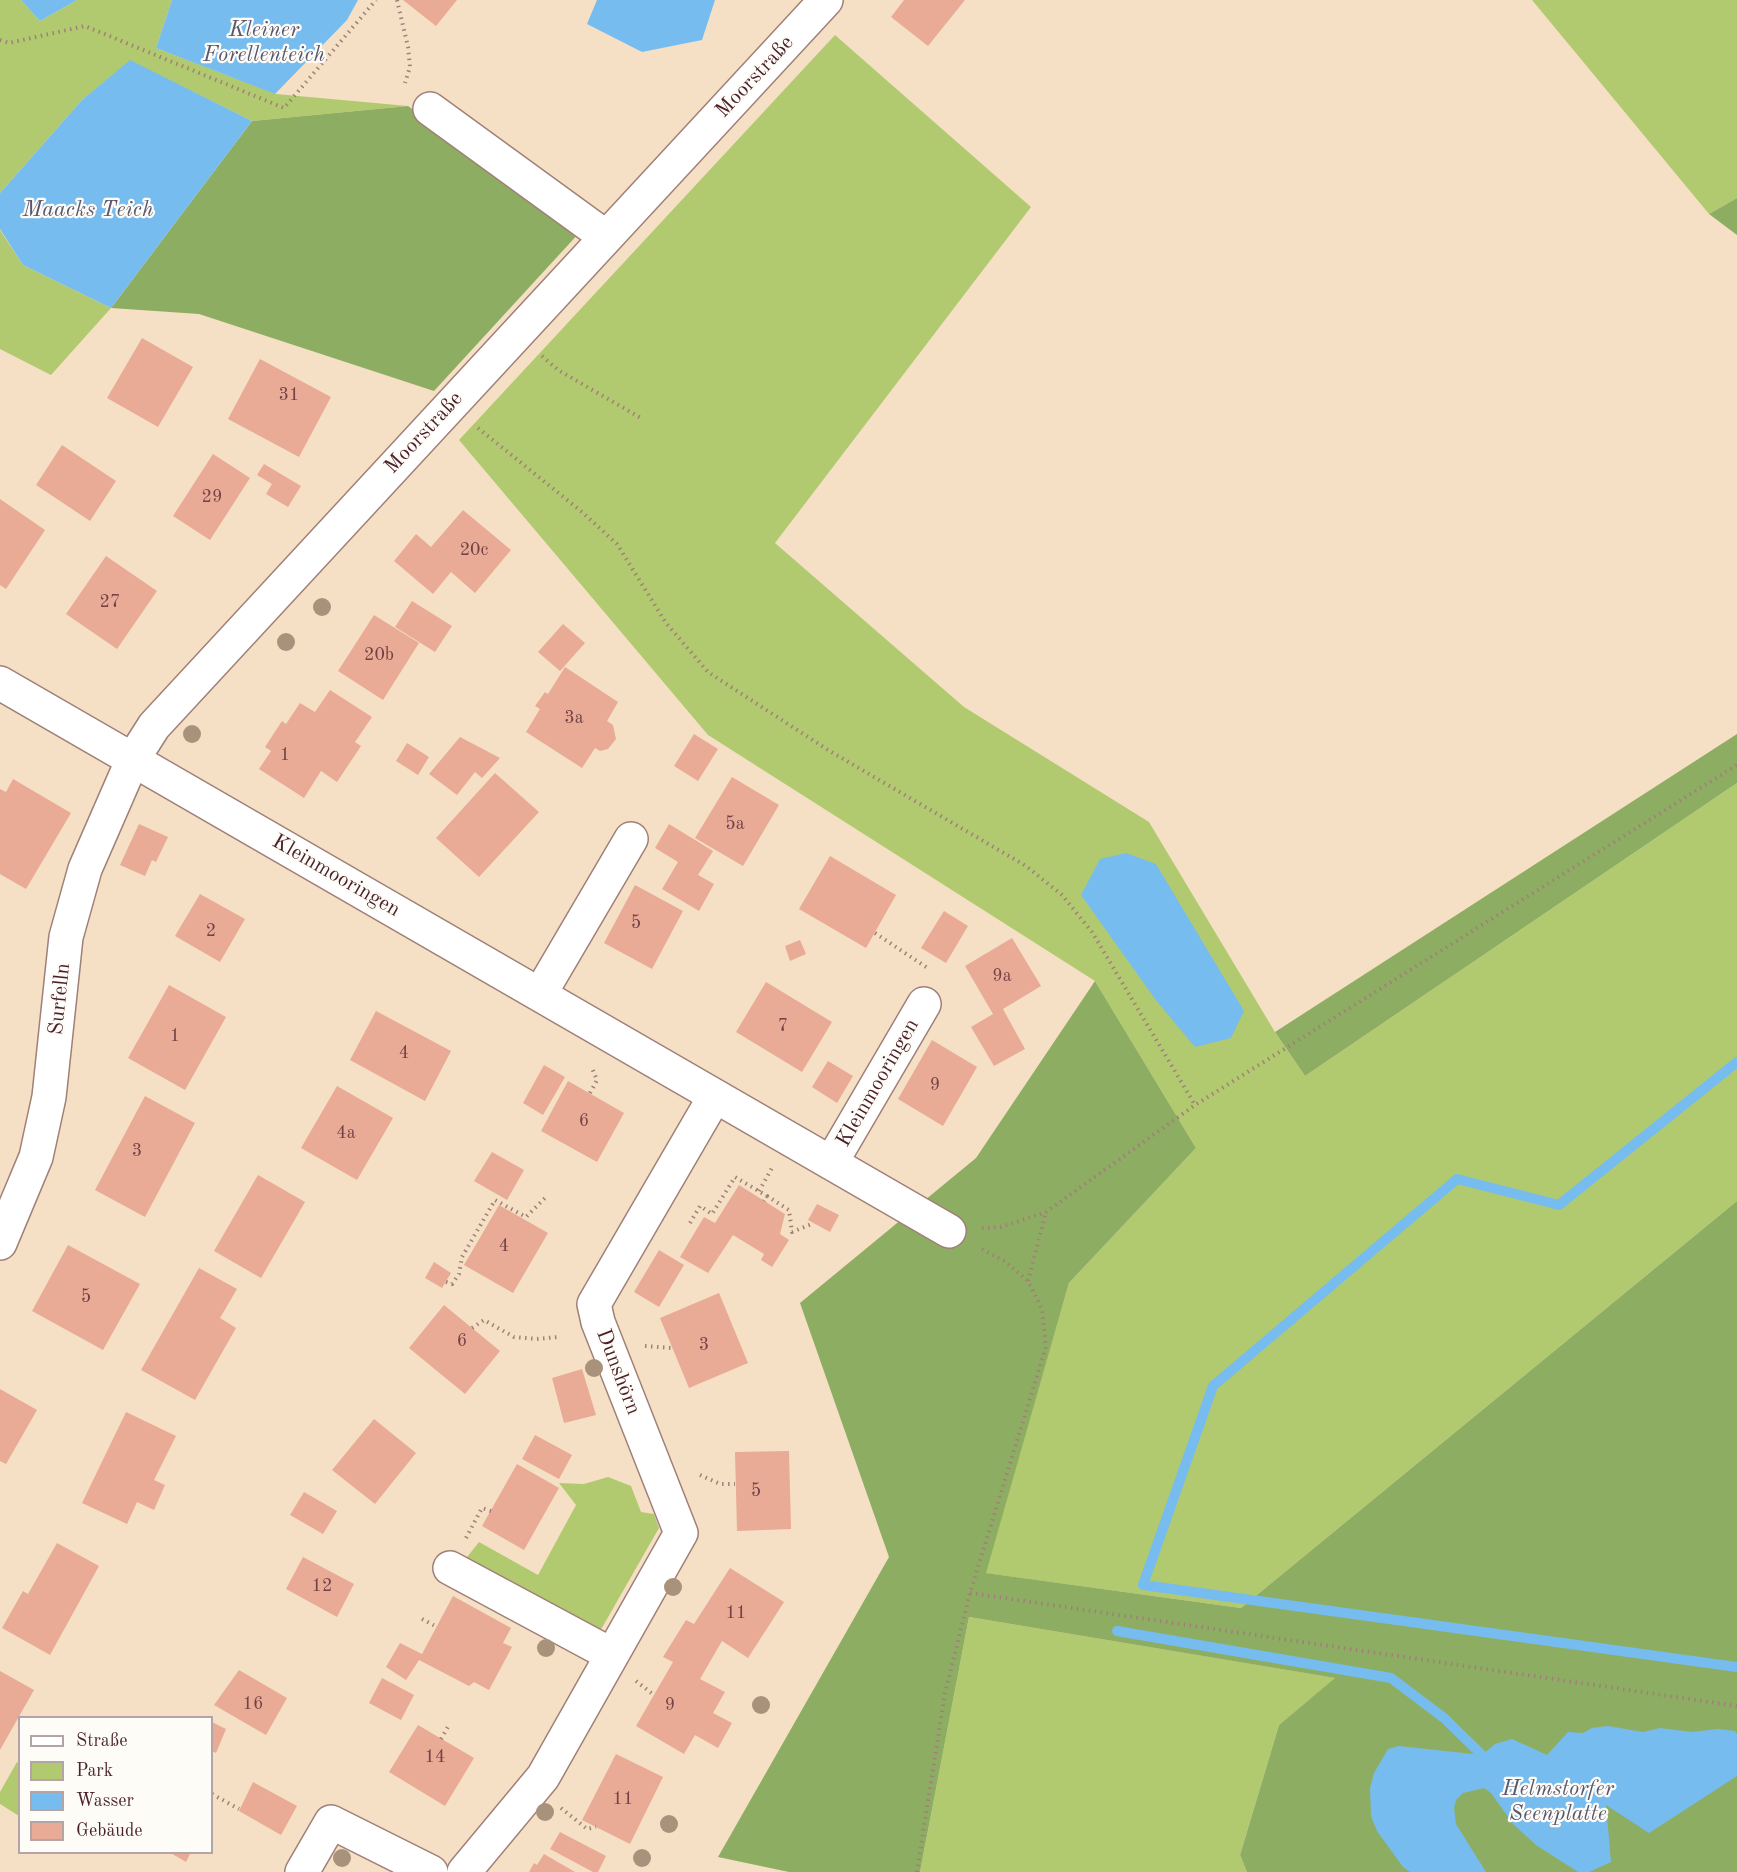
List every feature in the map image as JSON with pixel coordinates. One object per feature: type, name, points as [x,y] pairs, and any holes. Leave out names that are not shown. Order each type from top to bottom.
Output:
[{"type":"street","name":"Moorstraße","points":[[133,759],[154,726],[826,0]]},
{"type":"street","points":[[430,109],[606,237]]},
{"type":"street","points":[[0,683],[133,759]]},
{"type":"street","name":"Kleinmooringen","points":[[133,759],[949,1231]]},
{"type":"street","name":"Surfelln","points":[[0,1243],[36,1157],[49,1097],[66,938],[81,880],[133,759]]},
{"type":"street","points":[[540,994],[631,839]]},
{"type":"street","name":"Kleinmooringen","points":[[831,1163],[924,1004]]},
{"type":"street","name":"Dunshörn","points":[[464,1872],[543,1778],[681,1533],[598,1322],[594,1304],[716,1096]]},
{"type":"street","points":[[450,1568],[612,1655]]},
{"type":"street","points":[[302,1872],[332,1822],[431,1872]]},
{"type":"path","points":[[0,40],[9,44],[86,26],[284,108],[376,0]]},
{"type":"path","points":[[397,0],[410,67],[403,91],[430,109]]},
{"type":"path","points":[[516,334],[558,370],[641,418]]},
{"type":"path","points":[[450,405],[582,512],[617,544],[666,623],[708,672],[828,750],[1026,866],[1062,895],[1092,932],[1195,1105]]},
{"type":"path","points":[[949,1231],[1000,1227],[1046,1212],[1195,1105],[1737,765]]},
{"type":"path","points":[[875,933],[930,969]]},
{"type":"path","points":[[690,1223],[700,1206],[712,1214],[735,1176],[789,1210],[792,1232],[814,1223]]},
{"type":"path","points":[[764,1201],[767,1196]]},
{"type":"path","points":[[446,1282],[452,1284],[459,1274],[462,1257],[495,1200],[526,1217],[546,1197]]},
{"type":"path","points":[[1028,1281],[1046,1212]]},
{"type":"path","points":[[917,1872],[945,1692],[970,1593],[1046,1347],[1042,1310],[1028,1281],[1004,1262],[949,1231]]},
{"type":"path","points":[[472,1328],[484,1320],[514,1337],[558,1337]]},
{"type":"path","points":[[700,1475],[720,1484],[735,1484]]},
{"type":"path","points":[[450,1568],[482,1508],[491,1511]]},
{"type":"path","points":[[970,1593],[1737,1706]]},
{"type":"path","points":[[422,1619],[437,1627]]},
{"type":"path","points":[[441,1738],[449,1725]]},
{"type":"path","points":[[213,1795],[239,1809]]},
{"type":"green space","points":[[0,0],[21,0],[40,21],[77,0],[172,0],[156,48],[276,94],[408,106],[252,121],[130,61],[82,100],[0,193]]},
{"type":"green space","points":[[1532,0],[1737,0],[1737,198],[1709,214]]},
{"type":"green space","points":[[835,35],[1031,207],[775,543],[964,707],[1149,822],[1275,1032],[1305,1076],[1737,783],[1737,1201],[1241,1608],[985,1573],[1069,1283],[1196,1148],[1095,981],[708,735],[459,440]]},
{"type":"green space","points":[[408,106],[580,232],[434,391],[199,314],[111,308],[252,121]]},
{"type":"green space","points":[[1737,198],[1737,235],[1709,214]]},
{"type":"green space","points":[[0,230],[23,265],[111,308],[51,375],[0,349]]},
{"type":"green space","points":[[1737,734],[1737,783],[1305,1076],[1275,1032]]},
{"type":"green space","points":[[1095,981],[1196,1148],[1069,1283],[986,1573],[1241,1608],[1737,1201],[1737,1872],[1247,1872],[1240,1855],[1279,1725],[1335,1678],[969,1617],[920,1872],[789,1872],[718,1857],[889,1557],[800,1303],[976,1158]]},
{"type":"green space","points":[[608,1477],[631,1486],[641,1512],[654,1514],[659,1528],[599,1633],[464,1561],[479,1542],[538,1575],[576,1505],[559,1483],[584,1484]]},
{"type":"green space","points":[[969,1617],[1336,1678],[1279,1725],[1240,1855],[1247,1872],[920,1872]]},
{"type":"green space","points":[[17,1762],[18,1815],[0,1804],[0,1792]]},
{"type":"water","points":[[21,0],[77,0],[40,21]]},
{"type":"water","name":"Kleiner Forellenteich","points":[[172,0],[358,0],[347,20],[275,94],[156,48]]},
{"type":"water","points":[[597,0],[715,0],[702,40],[642,52],[587,24]]},
{"type":"water","name":"Maacks Teich","points":[[130,60],[252,121],[111,308],[23,265],[0,229],[0,193],[82,100]]},
{"type":"water","points":[[1126,853],[1156,864],[1244,1011],[1231,1038],[1195,1047],[1155,999],[1081,895],[1100,859]]},
{"type":"water","name":"Helmstorfer Seenplatte","points":[[1608,1726],[1643,1732],[1660,1728],[1692,1732],[1718,1729],[1735,1731],[1737,1734],[1737,1776],[1649,1833],[1606,1805],[1611,1862],[1589,1872],[1578,1872],[1536,1845],[1513,1824],[1491,1793],[1484,1788],[1463,1793],[1456,1800],[1454,1808],[1456,1824],[1486,1872],[1410,1872],[1403,1867],[1377,1831],[1371,1816],[1370,1788],[1374,1773],[1388,1749],[1399,1746],[1482,1755],[1495,1744],[1512,1739],[1547,1755],[1568,1732],[1583,1733],[1592,1728]]},
{"type":"building","points":[[403,0],[457,0],[436,26]]},
{"type":"building","points":[[904,0],[965,0],[928,46],[891,17]]},
{"type":"building","points":[[142,338],[193,367],[158,427],[107,398]]},
{"type":"building","points":[[260,359],[331,397],[299,457],[228,419]]},
{"type":"building","points":[[62,445],[116,481],[90,521],[36,485]]},
{"type":"building","points":[[213,454],[250,478],[210,540],[173,516]]},
{"type":"building","points":[[264,464],[301,486],[288,507],[266,494],[272,484],[257,475]]},
{"type":"building","points":[[0,499],[45,530],[6,589],[0,585]]},
{"type":"building","points":[[463,510],[511,550],[475,593],[451,572],[433,594],[394,561],[416,534],[431,547]]},
{"type":"building","points":[[106,556],[157,591],[117,649],[66,614]]},
{"type":"building","points":[[412,601],[452,626],[435,652],[395,627]]},
{"type":"building","points":[[374,615],[419,643],[383,700],[338,671]]},
{"type":"building","points":[[563,624],[585,643],[560,671],[538,652]]},
{"type":"building","points":[[565,667],[618,702],[607,721],[613,725],[616,739],[608,749],[600,751],[595,748],[582,768],[526,732],[540,709],[535,706],[545,692],[548,694]]},
{"type":"building","points":[[330,690],[372,717],[355,742],[361,746],[337,782],[321,771],[304,798],[259,769],[271,751],[265,747],[282,721],[286,724],[300,703],[315,712]]},
{"type":"building","points":[[694,734],[718,749],[698,781],[674,766]]},
{"type":"building","points":[[460,737],[500,758],[482,778],[475,772],[457,795],[429,774]]},
{"type":"building","points":[[407,743],[429,757],[418,775],[396,761]]},
{"type":"building","points":[[495,773],[539,812],[479,877],[436,838]]},
{"type":"building","points":[[732,777],[779,805],[743,866],[695,838]]},
{"type":"building","points":[[13,779],[71,813],[26,889],[0,874],[0,789],[6,792]]},
{"type":"building","points":[[139,824],[168,837],[156,862],[152,860],[145,876],[120,865]]},
{"type":"building","points":[[669,824],[713,851],[698,875],[714,884],[699,911],[662,889],[678,862],[655,848]]},
{"type":"building","points":[[830,856],[896,895],[866,948],[799,909]]},
{"type":"building","points":[[635,885],[683,911],[652,969],[604,943]]},
{"type":"building","points":[[200,894],[245,919],[220,962],[175,936]]},
{"type":"building","points":[[944,911],[968,926],[946,963],[921,948]]},
{"type":"building","points":[[1012,938],[1041,986],[1003,1009],[1025,1049],[994,1066],[971,1027],[993,1014],[965,966]]},
{"type":"building","points":[[800,940],[806,954],[790,961],[785,946]]},
{"type":"building","points":[[766,982],[832,1022],[802,1072],[736,1032]]},
{"type":"building","points":[[169,985],[226,1017],[185,1090],[128,1058]]},
{"type":"building","points":[[376,1011],[451,1051],[425,1101],[350,1060]]},
{"type":"building","points":[[932,1040],[977,1067],[943,1126],[898,1099]]},
{"type":"building","points":[[828,1061],[853,1076],[837,1103],[812,1087]]},
{"type":"building","points":[[544,1065],[565,1077],[543,1115],[523,1103]]},
{"type":"building","points":[[568,1081],[624,1113],[597,1162],[541,1131]]},
{"type":"building","points":[[337,1086],[393,1118],[357,1180],[301,1148]]},
{"type":"building","points":[[145,1096],[195,1123],[145,1217],[95,1190]]},
{"type":"building","points":[[492,1152],[524,1170],[507,1200],[474,1181]]},
{"type":"building","points":[[258,1175],[305,1202],[261,1278],[214,1251]]},
{"type":"building","points":[[739,1185],[785,1214],[780,1234],[789,1240],[772,1267],[761,1260],[764,1254],[733,1235],[708,1273],[680,1257],[704,1217],[715,1223]]},
{"type":"building","points":[[817,1204],[839,1215],[830,1232],[808,1220]]},
{"type":"building","points":[[499,1205],[548,1233],[513,1293],[464,1265]]},
{"type":"building","points":[[68,1245],[140,1284],[103,1350],[32,1311]]},
{"type":"building","points":[[659,1250],[684,1265],[659,1307],[634,1292]]},
{"type":"building","points":[[434,1262],[451,1273],[442,1288],[425,1278]]},
{"type":"building","points":[[199,1268],[237,1289],[220,1318],[236,1328],[195,1400],[141,1370]]},
{"type":"building","points":[[719,1293],[748,1363],[689,1388],[660,1318]]},
{"type":"building","points":[[444,1305],[500,1351],[465,1394],[409,1348]]},
{"type":"building","points":[[582,1369],[596,1415],[564,1423],[552,1378]]},
{"type":"building","points":[[0,1389],[37,1410],[6,1464],[0,1461]]},
{"type":"building","points":[[126,1412],[176,1436],[154,1480],[165,1485],[154,1510],[137,1502],[127,1524],[82,1503]]},
{"type":"building","points":[[374,1419],[416,1453],[375,1504],[332,1470]]},
{"type":"building","points":[[535,1435],[572,1455],[559,1479],[522,1459]]},
{"type":"building","points":[[789,1451],[791,1529],[737,1531],[735,1452]]},
{"type":"building","points":[[517,1464],[559,1488],[524,1550],[482,1526]]},
{"type":"building","points":[[304,1492],[337,1511],[323,1534],[290,1515]]},
{"type":"building","points":[[57,1543],[99,1566],[50,1655],[2,1628],[23,1591],[28,1594]]},
{"type":"building","points":[[303,1557],[354,1584],[337,1617],[286,1589]]},
{"type":"building","points":[[730,1568],[784,1602],[748,1658],[722,1641],[700,1679],[725,1692],[713,1713],[732,1723],[718,1748],[695,1735],[684,1754],[636,1726],[673,1662],[663,1657],[686,1620],[694,1624]]},
{"type":"building","points":[[453,1596],[511,1628],[503,1643],[512,1647],[489,1690],[474,1682],[469,1686],[419,1660],[406,1680],[386,1667],[400,1643],[422,1654]]},
{"type":"building","points":[[239,1670],[287,1698],[266,1735],[214,1705]]},
{"type":"building","points":[[0,1671],[34,1690],[0,1750]]},
{"type":"building","points":[[382,1678],[414,1695],[401,1720],[369,1703]]},
{"type":"building","points":[[213,1722],[226,1729],[216,1753],[213,1752]]},
{"type":"building","points":[[418,1725],[474,1758],[445,1806],[389,1772]]},
{"type":"building","points":[[616,1754],[663,1777],[630,1844],[582,1820]]},
{"type":"building","points":[[253,1782],[297,1806],[281,1835],[239,1811]]},
{"type":"building","points":[[560,1832],[606,1856],[598,1872],[593,1872],[550,1849]]},
{"type":"building","points":[[172,1854],[190,1854],[186,1862]]},
{"type":"building","points":[[544,1854],[575,1872],[529,1872],[534,1863],[537,1865]]},
{"type":"waterway","points":[[1737,1062],[1559,1205],[1457,1179],[1213,1386],[1143,1585],[1737,1667]]},
{"type":"waterway","points":[[1117,1631],[1391,1678],[1444,1718],[1482,1755]]}]
